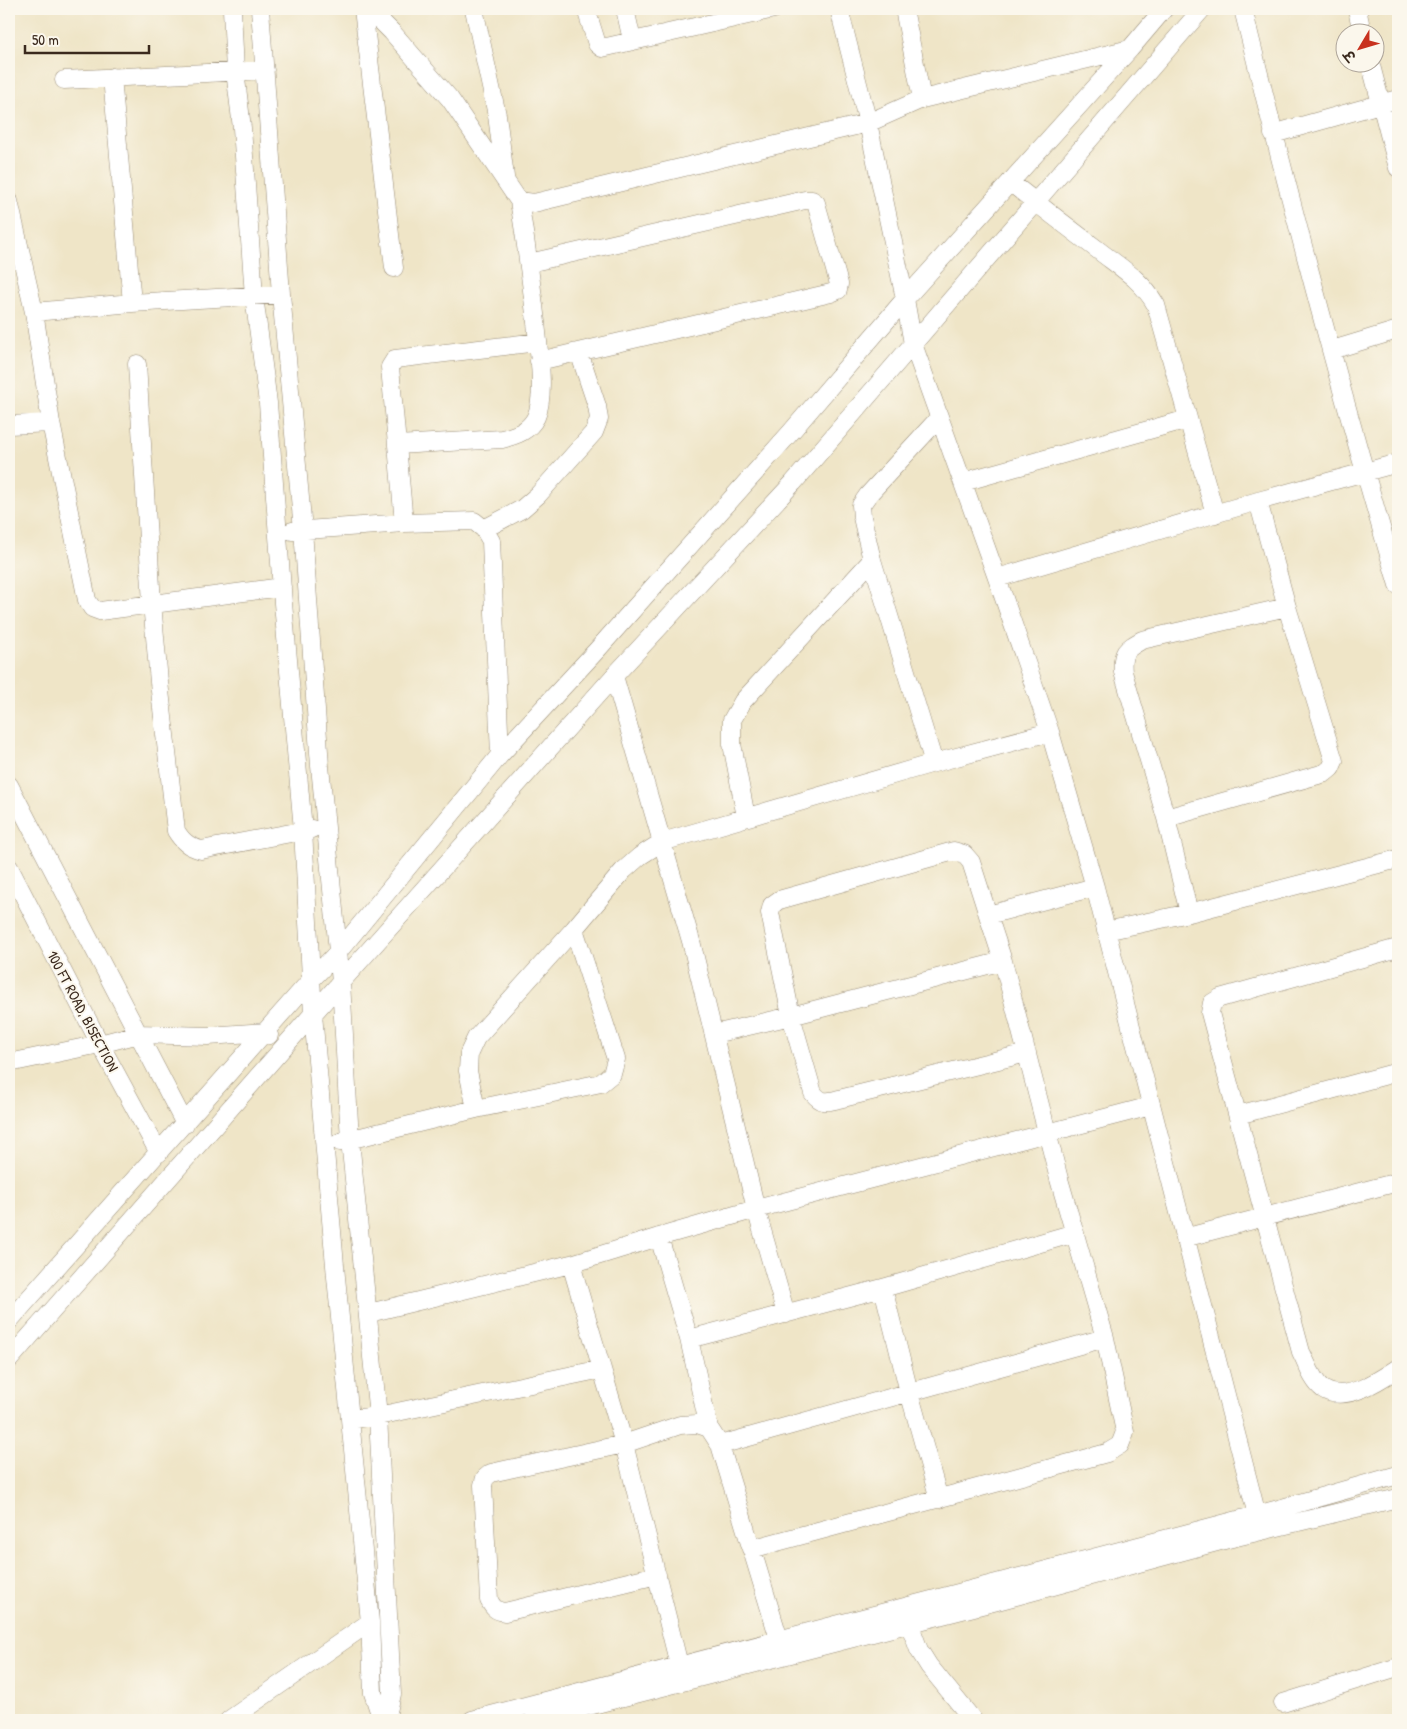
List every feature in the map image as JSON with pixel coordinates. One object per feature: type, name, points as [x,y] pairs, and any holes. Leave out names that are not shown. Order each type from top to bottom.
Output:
[{"type":"street","points":[[232,9],[235,71],[242,128],[254,296],[268,403],[303,830],[310,982],[336,1277],[370,1622],[374,1693],[382,1720]]},
{"type":"street","points":[[260,9],[281,294],[303,530],[320,766],[341,982],[350,1140],[378,1416],[392,1694],[386,1720]]},
{"type":"street","points":[[363,9],[394,268]]},
{"type":"street","points":[[370,9],[450,99],[519,201],[529,263],[541,388],[537,415],[530,427],[518,435],[502,439],[397,445]]},
{"type":"street","points":[[474,9],[497,115],[506,180]]},
{"type":"street","points":[[586,9],[597,44],[602,48],[736,13],[774,9]]},
{"type":"street","points":[[625,9],[632,40]]},
{"type":"street","points":[[839,9],[868,123],[913,344],[1050,732],[1095,887],[1256,1515]]},
{"type":"street","points":[[904,9],[922,100]]},
{"type":"street","points":[[9,1322],[338,952],[500,754],[597,650],[785,439],[905,299],[1164,9]]},
{"type":"street","points":[[9,1360],[284,1046],[614,676],[793,483],[1202,9]]},
{"type":"street","points":[[1243,9],[1273,134],[1364,471],[1391,536],[1398,585]]},
{"type":"street","points":[[1357,9],[1360,22]]},
{"type":"street","points":[[519,201],[534,203],[868,123],[922,100],[1130,49]]},
{"type":"street","points":[[64,80],[265,70]]},
{"type":"street","points":[[1372,72],[1398,168]]},
{"type":"street","points":[[112,77],[132,302]]},
{"type":"street","points":[[1273,134],[1398,99]]},
{"type":"street","points":[[1010,182],[1130,273],[1148,291],[1156,305],[1215,514]]},
{"type":"street","points":[[529,263],[805,200],[812,200],[816,203],[839,284],[838,290],[830,293],[539,361]]},
{"type":"street","points":[[9,201],[34,312],[51,423],[86,600],[92,608],[100,611],[282,587]]},
{"type":"street","points":[[34,312],[132,302],[281,294]]},
{"type":"street","points":[[1332,350],[1398,330]]},
{"type":"street","points":[[404,523],[390,366],[395,359],[538,342]]},
{"type":"street","points":[[484,529],[522,509],[538,495],[594,432],[599,419],[579,352]]},
{"type":"street","points":[[137,364],[152,603],[176,830],[182,841],[189,847],[201,850],[326,827]]},
{"type":"street","points":[[934,763],[872,560],[861,505],[939,418]]},
{"type":"street","points":[[962,482],[1188,419]]},
{"type":"street","points":[[9,425],[51,423]]},
{"type":"street","points":[[997,578],[1258,501],[1398,463]]},
{"type":"street","points":[[1166,818],[1325,773],[1331,768],[1334,761],[1287,607],[1258,501]]},
{"type":"street","points":[[278,532],[404,523],[474,521],[484,529],[491,541],[500,754]]},
{"type":"street","points":[[746,817],[732,744],[732,720],[743,702],[872,560]]},
{"type":"street","points":[[1189,913],[1166,818],[1123,672],[1122,661],[1127,648],[1142,640],[1287,607]]},
{"type":"street","points":[[614,676],[691,941],[756,1209],[786,1314]]},
{"type":"street","points":[[476,1109],[468,1071],[469,1053],[476,1038],[574,929],[623,871],[640,856],[662,842],[934,763],[1050,732]]},
{"type":"street","points":[[9,785],[185,1124]]},
{"type":"street","points":[[751,1549],[1107,1453],[1120,1445],[1125,1432],[1105,1338],[1074,1233],[1003,961],[971,862],[964,854],[954,851],[779,900],[772,905],[770,913],[791,1016],[813,1093],[819,1100],[826,1102],[1027,1053]]},
{"type":"street","points":[[1106,930],[1189,913],[1398,859]]},
{"type":"street","name":"100 FT ROAD, BISECTION","points":[[9,868],[159,1153]]},
{"type":"street","points":[[988,915],[1095,887]]},
{"type":"street","points":[[325,1145],[476,1109],[601,1083],[612,1074],[616,1059],[574,929]]},
{"type":"street","points":[[1398,948],[1220,998],[1212,1004],[1210,1013],[1301,1352],[1313,1376],[1322,1388],[1334,1394],[1353,1392],[1374,1383],[1398,1368]]},
{"type":"street","points":[[714,1034],[1003,961]]},
{"type":"street","points":[[9,1063],[138,1034],[208,1036],[265,1032],[284,1046]]},
{"type":"street","points":[[1238,1115],[1398,1072]]},
{"type":"street","points":[[369,1313],[572,1264],[756,1209],[1151,1106]]},
{"type":"street","points":[[1184,1238],[1398,1182]]},
{"type":"street","points":[[688,1339],[883,1288],[1074,1233]]},
{"type":"street","points":[[659,1237],[688,1339],[709,1428],[720,1445],[779,1639]]},
{"type":"street","points":[[572,1264],[624,1444],[679,1665]]},
{"type":"street","points":[[883,1288],[909,1392],[939,1499]]},
{"type":"street","points":[[720,1445],[1105,1338]]},
{"type":"street","points":[[351,1419],[378,1416],[602,1369]]},
{"type":"street","points":[[656,1575],[504,1612],[498,1611],[489,1600],[483,1485],[491,1473],[624,1444],[680,1425],[698,1424],[709,1428]]},
{"type":"street","points":[[472,1720],[1256,1515],[1398,1475]]},
{"type":"street","points":[[534,1720],[1228,1539],[1398,1498]]},
{"type":"street","points":[[229,1720],[370,1622]]},
{"type":"street","points":[[909,1623],[919,1650],[929,1666],[973,1720]]},
{"type":"street","points":[[1283,1703],[1398,1666]]}]
